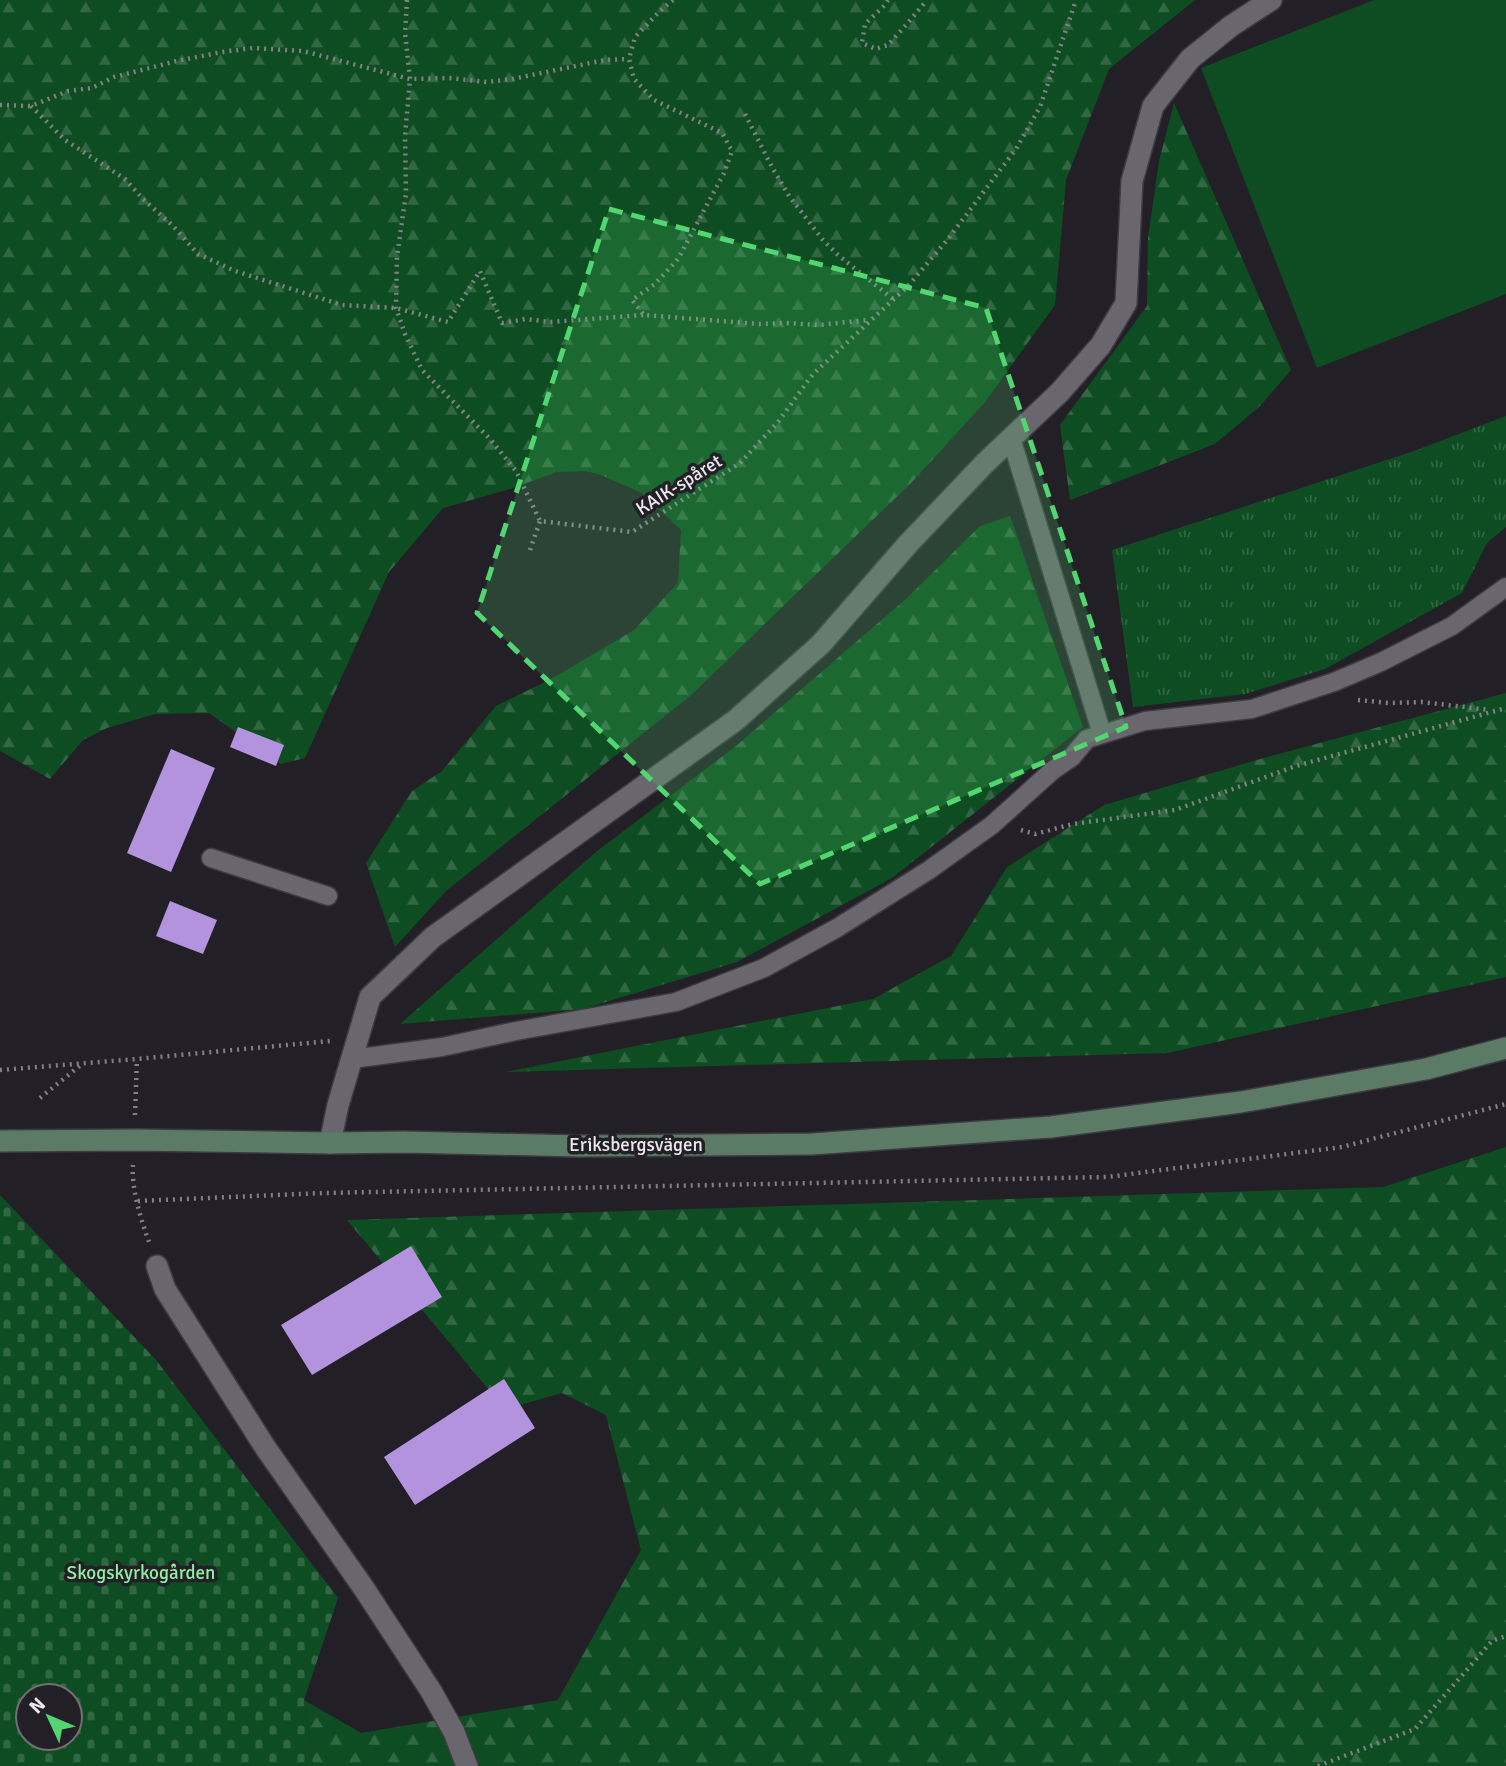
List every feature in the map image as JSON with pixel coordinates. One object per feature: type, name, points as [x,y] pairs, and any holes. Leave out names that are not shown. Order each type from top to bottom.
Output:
[{"type":"main road","name":"Eriksbergsvägen","points":[[0,1141],[405,1142],[579,1146],[811,1144],[1051,1127],[1269,1097],[1426,1069],[1506,1048]]},
{"type":"street","points":[[330,1143],[338,1105],[370,997],[433,937],[736,720],[821,644],[908,544],[1060,391],[1101,345],[1126,303],[1132,181],[1153,106],[1190,59],[1231,26],[1271,0]]},
{"type":"street","points":[[157,1266],[165,1289],[265,1447],[363,1587],[431,1691],[454,1732],[467,1766]]},
{"type":"lane","points":[[1011,438],[1102,734]]},
{"type":"lane","points":[[355,1049],[442,1047],[676,1002],[764,968],[837,928],[929,870],[992,825],[1053,770],[1072,757],[1087,739],[1145,721],[1252,709],[1334,682],[1452,626],[1506,587]]},
{"type":"lane","points":[[211,858],[328,896]]},
{"type":"path","points":[[407,0],[405,33],[410,79],[396,307],[422,370],[490,439],[516,471],[540,521],[530,550]]},
{"type":"path","points":[[644,315],[632,300],[655,285],[678,259],[724,173],[732,151],[722,133],[654,100],[634,79],[629,59],[635,37],[673,0]]},
{"type":"path","points":[[888,0],[865,24],[862,43],[876,49],[888,45],[927,0]]},
{"type":"path","name":"KAIK-spåret","points":[[540,521],[632,532],[740,463],[778,422],[813,374],[908,286],[948,239],[1016,149],[1040,107],[1076,0]]},
{"type":"path","points":[[0,105],[31,106],[68,91],[92,88],[114,77],[177,61],[253,48],[303,51],[410,79],[449,78],[487,82],[629,59]]},
{"type":"path","points":[[31,106],[65,140],[125,179],[198,254],[234,271],[342,305],[396,307],[448,321],[480,271],[502,323],[526,319],[550,321],[644,315],[759,324],[818,325],[870,320]]},
{"type":"path","points":[[745,114],[789,196],[838,255],[892,299]]},
{"type":"path","points":[[1334,682],[1357,700],[1422,702],[1493,711]]},
{"type":"path","points":[[1003,815],[1020,829],[1035,834],[1073,824],[1175,810],[1296,766],[1506,708]]},
{"type":"path","points":[[0,1070],[82,1063],[355,1049]]},
{"type":"path","points":[[40,1098],[82,1063]]},
{"type":"path","points":[[138,1201],[337,1192],[1107,1177],[1342,1147],[1506,1104]]},
{"type":"path","points":[[132,1175],[142,1224],[157,1266]]},
{"type":"path","points":[[1318,1766],[1415,1729],[1492,1641],[1506,1636]]},
{"type":"highlighted area","points":[[609,209],[986,308],[1126,727],[760,884],[477,613]]},
{"type":"green space","points":[[0,0],[1195,0],[1109,69],[1066,180],[1055,305],[985,402],[912,482],[690,696],[446,891],[395,947],[366,863],[412,791],[442,771],[496,706],[553,678],[634,630],[678,583],[681,530],[642,493],[586,471],[557,472],[443,508],[389,572],[305,758],[281,764],[209,713],[155,714],[107,728],[83,740],[50,779],[0,751]]},
{"type":"green space","points":[[1374,0],[1506,0],[1506,294],[1317,368],[1201,68]]},
{"type":"green space","points":[[1174,103],[1291,370],[1260,406],[1215,444],[1070,500],[1060,425],[1147,306],[1148,238],[1159,161]]},
{"type":"green space","points":[[1506,416],[1506,527],[1487,543],[1462,593],[1325,669],[1245,694],[1133,707],[1112,550],[1414,451]]},
{"type":"green space","points":[[1010,516],[1083,727],[892,878],[737,962],[583,1009],[400,1024],[596,852],[736,746],[907,598],[980,526]]},
{"type":"green space","points":[[1506,693],[1506,977],[1168,1053],[505,1072],[873,999],[951,956],[1007,867],[1104,805],[1267,757]]},
{"type":"green space","points":[[1506,1147],[1506,1766],[313,1766],[304,1700],[361,1733],[558,1700],[641,1550],[606,1415],[562,1393],[505,1409],[347,1220],[1383,1187]]},
{"type":"green space","name":"Skogskyrkogården","points":[[0,1195],[156,1360],[338,1598],[304,1700],[313,1766],[0,1766]]},
{"type":"building","points":[[238,727],[284,745],[276,766],[230,747]]},
{"type":"building","points":[[171,749],[215,768],[171,872],[127,853]]},
{"type":"building","points":[[170,901],[217,920],[203,954],[156,936]]},
{"type":"building","points":[[411,1246],[442,1297],[312,1375],[281,1325]]},
{"type":"building","points":[[504,1379],[535,1428],[415,1505],[384,1457]]}]
